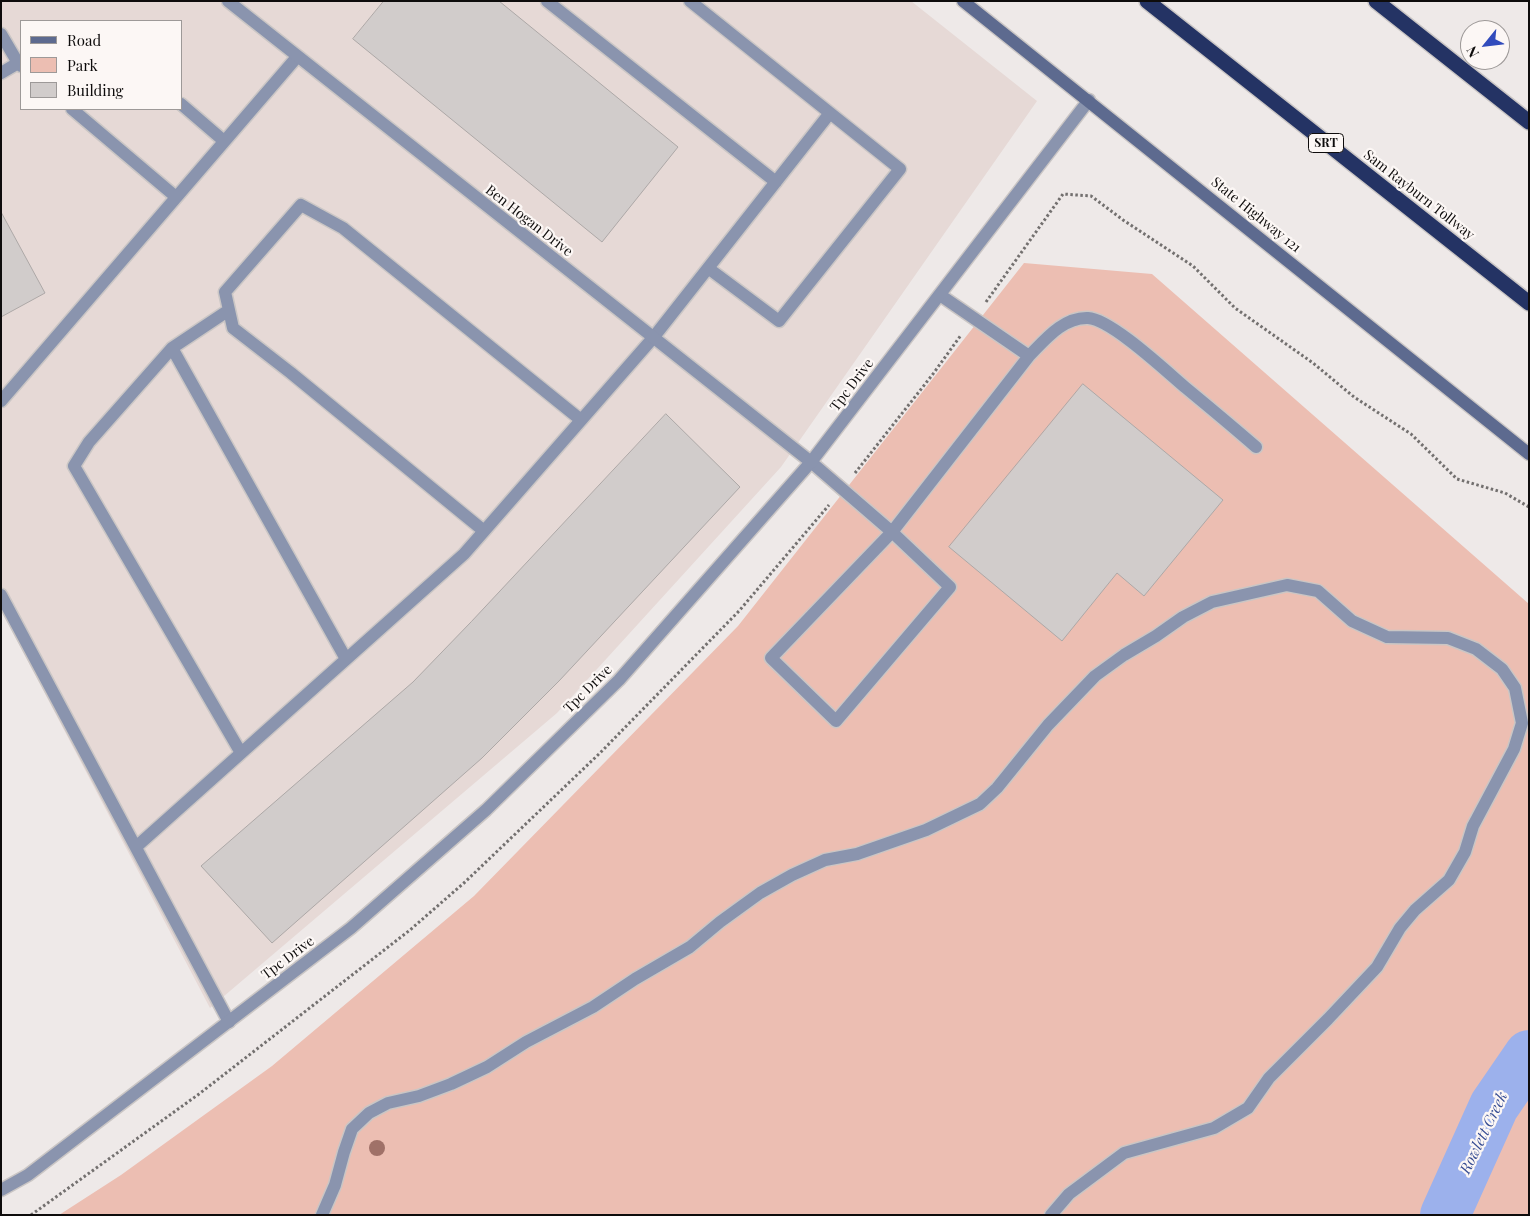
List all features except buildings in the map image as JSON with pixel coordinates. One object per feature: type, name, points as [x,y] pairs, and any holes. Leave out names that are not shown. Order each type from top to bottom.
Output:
[{"type":"highway","name":"Sam Rayburn Tollway","points":[[1147,1],[1529,303]]},
{"type":"highway","points":[[1376,1],[1529,122]]},
{"type":"main road","name":"State Highway 121","points":[[963,1],[1529,454]]},
{"type":"street","name":"Ben Hogan Drive","points":[[228,1],[811,462],[892,532],[950,587],[836,721],[771,658],[892,532]]},
{"type":"street","points":[[547,1],[776,182]]},
{"type":"street","points":[[690,1],[900,169],[779,321],[708,268]]},
{"type":"street","points":[[1,34],[20,65],[1,73]]},
{"type":"street","points":[[1,401],[297,57]]},
{"type":"street","name":"Tpc Drive","points":[[1,1190],[28,1175],[352,928],[486,810],[619,680],[811,462],[1088,100]]},
{"type":"street","points":[[182,105],[224,141]]},
{"type":"street","points":[[73,110],[176,197]]},
{"type":"street","points":[[136,847],[464,554],[653,338],[830,113]]},
{"type":"street","points":[[484,531],[233,328],[225,292],[301,205],[343,228],[581,420]]},
{"type":"street","points":[[940,295],[1029,356]]},
{"type":"street","points":[[229,310],[172,348],[88,442],[74,466],[241,753]]},
{"type":"street","points":[[892,532],[1029,356],[1050,335],[1067,322],[1089,318],[1108,326],[1139,348],[1256,447]]},
{"type":"street","points":[[172,348],[346,659]]},
{"type":"street","points":[[322,1215],[335,1185],[352,1129],[369,1113],[388,1103],[419,1096],[451,1084],[486,1067],[526,1042],[593,1007],[635,979],[690,947],[760,893],[792,876],[826,860],[857,854],[926,830],[980,804],[997,788],[1048,725],[1095,676],[1183,617],[1212,602],[1287,585],[1318,591],[1352,621],[1387,637],[1448,638],[1476,649],[1502,669],[1516,688],[1522,723],[1514,749],[1473,826],[1465,852],[1449,880],[1415,910],[1400,928],[1377,967],[1269,1078],[1248,1108],[1214,1128],[1124,1153],[1069,1194],[1051,1215]]},
{"type":"street","points":[[1,596],[229,1022]]},
{"type":"shaded area","points":[[1,1],[911,1],[1037,101],[781,467],[557,713],[210,1008],[1,610]]},
{"type":"green space","points":[[1024,263],[1152,274],[1529,604],[1529,1215],[59,1215],[121,1175],[272,1066],[474,896],[738,626]]},
{"type":"waterway","name":"Rowlett Creek","points":[[1445,1215],[1494,1106],[1529,1055]]}]
